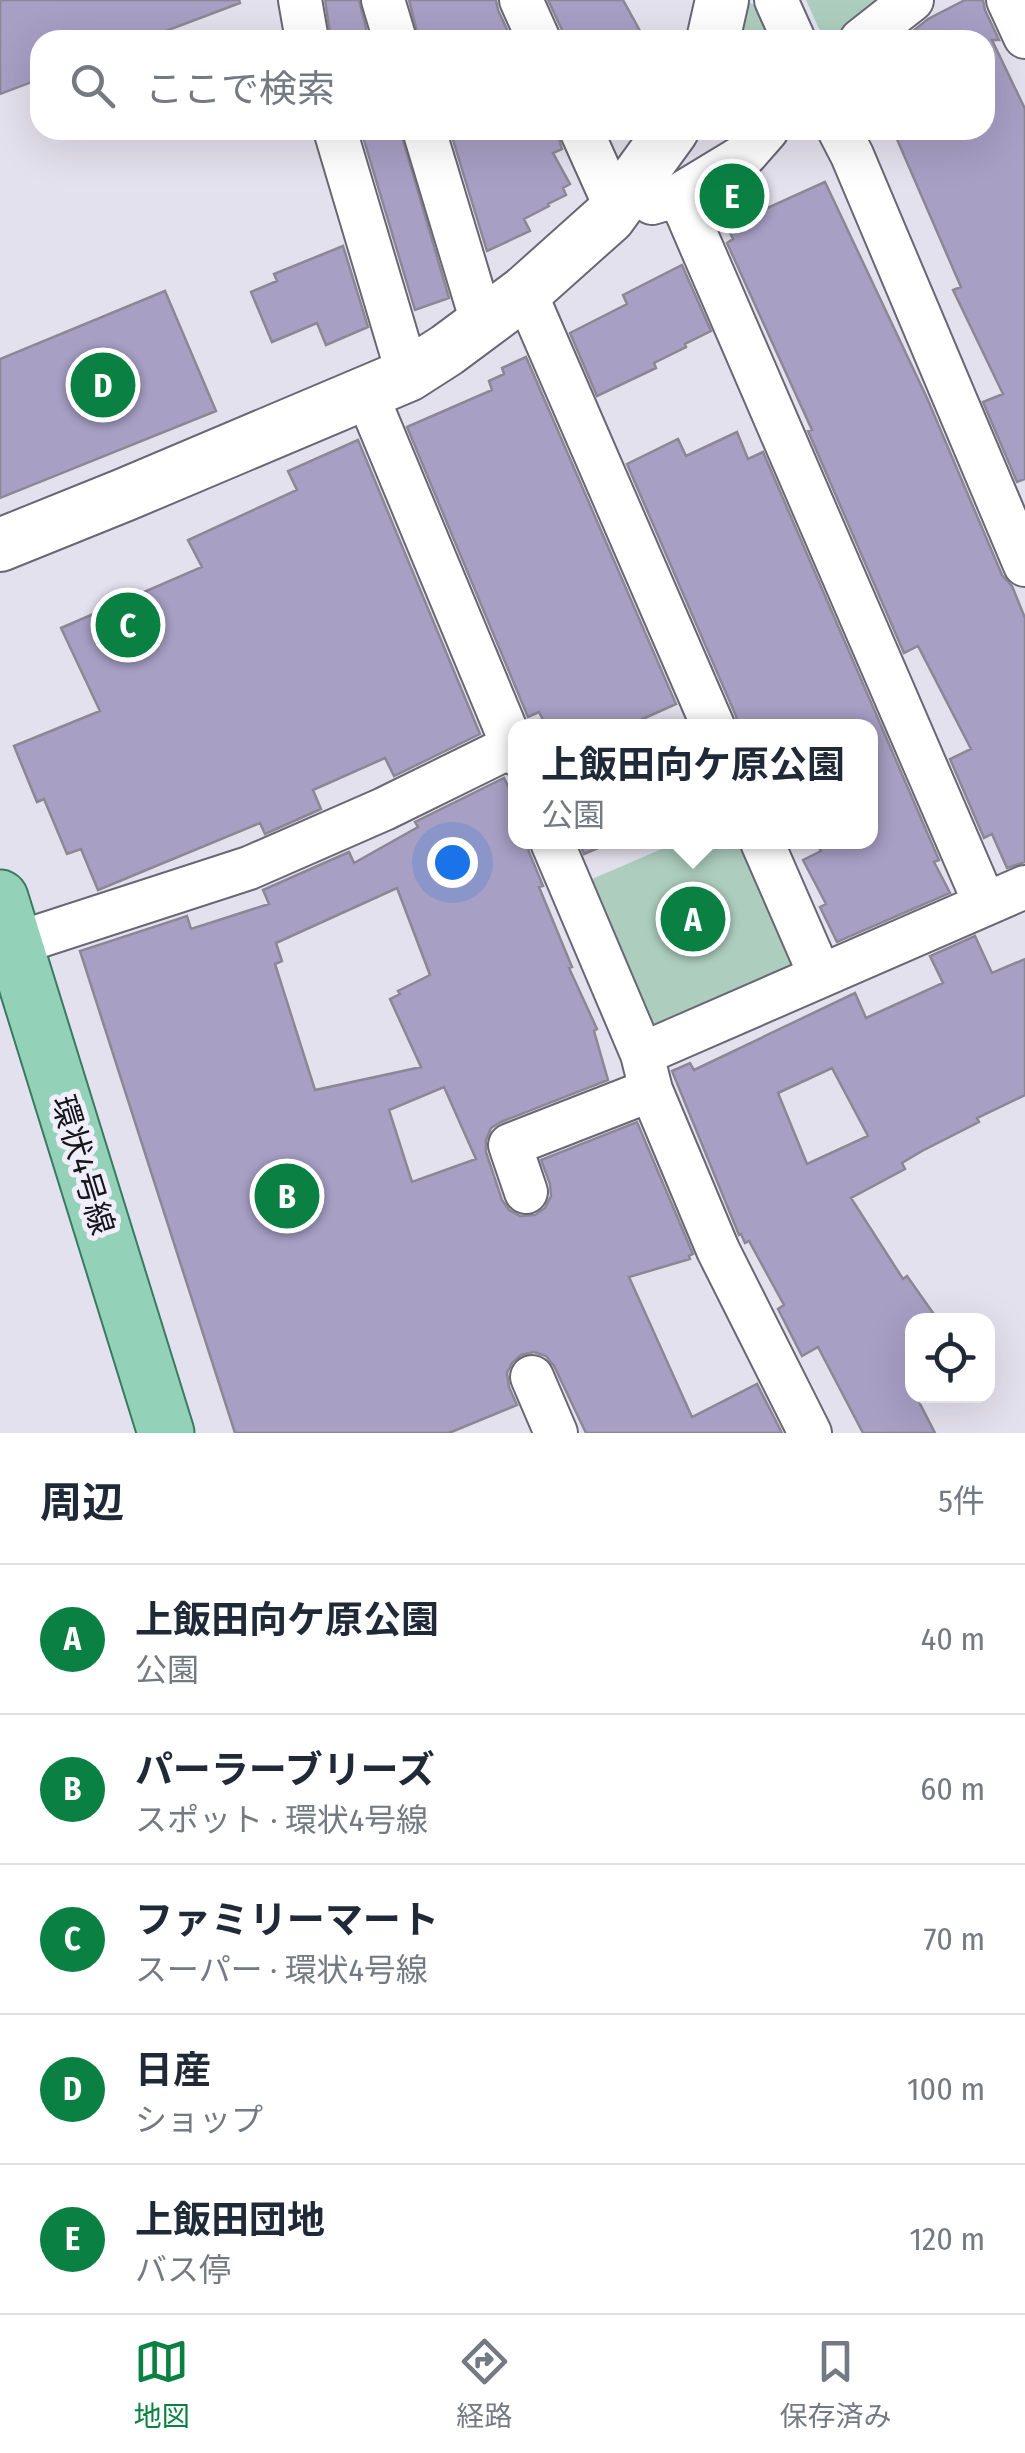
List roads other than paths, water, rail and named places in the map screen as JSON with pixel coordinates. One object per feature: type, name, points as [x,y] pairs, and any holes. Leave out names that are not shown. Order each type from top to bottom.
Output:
[{"type":"main road","name":"環状4号線","points":[[7,921],[166,1433]]},
{"type":"street","points":[[300,0],[305,30]]},
{"type":"street","points":[[383,0],[392,30]]},
{"type":"street","points":[[520,0],[534,30]]},
{"type":"street","points":[[715,30],[722,0]]},
{"type":"street","points":[[776,0],[790,30]]},
{"type":"street","points":[[874,30],[912,0]]},
{"type":"street","points":[[1008,0],[1025,37]]},
{"type":"street","points":[[337,140],[399,341],[387,384],[508,733]]},
{"type":"street","points":[[427,140],[482,322]]},
{"type":"street","points":[[585,140],[612,212]]},
{"type":"street","points":[[0,545],[387,384],[447,350],[526,292],[612,212],[665,140]]},
{"type":"street","points":[[612,212],[680,194],[745,155],[758,140]]},
{"type":"street","points":[[844,140],[1025,565]]},
{"type":"street","points":[[680,194],[985,904]]},
{"type":"street","points":[[526,292],[710,719]]},
{"type":"street","points":[[7,921],[249,868],[508,753]]},
{"type":"street","points":[[555,849],[718,1250],[810,1433]]},
{"type":"street","points":[[765,849],[820,975]]},
{"type":"street","points":[[526,1192],[510,1145],[820,975],[1025,887]]},
{"type":"street","points":[[532,1376],[556,1433]]},
{"type":"place","name":"上飯田団地","points":[[732,196]]},
{"type":"place","name":"日産","points":[[103,385]]},
{"type":"place","name":"ファミリーマート","points":[[128,625]]},
{"type":"place","name":"上飯田向ケ原公園","points":[[693,919]]},
{"type":"place","name":"パーラーブリーズ","points":[[287,1196]]}]
